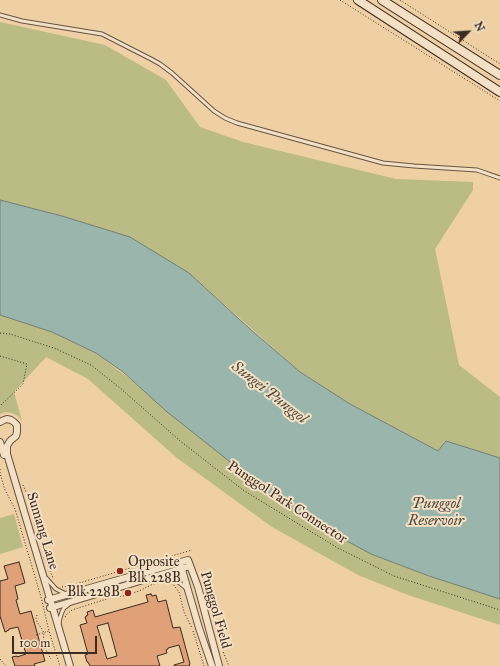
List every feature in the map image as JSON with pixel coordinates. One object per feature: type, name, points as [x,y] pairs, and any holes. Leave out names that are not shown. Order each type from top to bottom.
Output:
[{"type":"main road","points":[[358,0],[500,92]]},
{"type":"main road","points":[[382,0],[500,75]]},
{"type":"street","name":"Sumang Lane","points":[[0,422],[4,420],[11,420],[18,429],[16,436],[10,441],[6,451],[49,600]]},
{"type":"street","name":"Sumang Lane","points":[[0,442],[49,600],[66,666]]},
{"type":"street","name":"Punggol Field","points":[[212,666],[181,565],[189,563],[198,587],[219,666]]},
{"type":"street","points":[[49,600],[181,565]]},
{"type":"street","points":[[51,607],[164,574],[181,565]]},
{"type":"street","name":"Sumang Lane","points":[[51,607],[59,626],[70,666]]},
{"type":"lane","points":[[0,15],[22,21],[102,34],[160,64],[214,111],[237,123],[383,163],[477,170],[500,178]]},
{"type":"lane","points":[[164,574],[176,580],[188,589]]},
{"type":"lane","points":[[43,575],[56,589],[68,594]]},
{"type":"lane","points":[[59,626],[64,608],[71,602]]},
{"type":"path","points":[[340,0],[500,102]]},
{"type":"path","points":[[400,0],[500,64]]},
{"type":"path","name":"Punggol Park Connector","points":[[0,333],[10,334],[54,348],[91,366],[120,388],[179,440],[243,490],[336,548],[394,576],[500,610]]},
{"type":"path","points":[[0,356],[27,364],[23,384],[0,406]]},
{"type":"path","points":[[0,469],[5,490],[15,509],[60,666]]},
{"type":"path","points":[[21,482],[34,512],[35,526]]},
{"type":"path","points":[[62,587],[192,550]]},
{"type":"path","points":[[42,553],[53,580]]},
{"type":"path","points":[[204,585],[203,579],[206,574]]},
{"type":"path","points":[[64,619],[72,610],[113,597],[123,596],[139,591],[153,584],[169,582],[173,584],[179,592],[184,612],[192,627],[204,666]]},
{"type":"path","points":[[37,615],[37,622],[44,633],[43,645],[51,659]]},
{"type":"path","points":[[36,635],[49,631]]},
{"type":"path","points":[[220,644],[229,666]]},
{"type":"path","points":[[0,659],[6,666]]},
{"type":"green space","points":[[0,22],[105,45],[166,80],[200,127],[243,142],[396,179],[473,182],[473,190],[435,249],[459,365],[500,397],[500,458],[446,441],[438,451],[350,404],[300,372],[189,273],[62,216],[0,200]]},
{"type":"green space","points":[[0,315],[52,332],[96,353],[323,528],[371,554],[429,576],[500,599],[500,625],[408,595],[358,575],[272,527],[177,458],[88,379],[46,357],[14,392],[22,421],[18,416],[12,413],[6,412],[0,414]]},
{"type":"green space","points":[[14,514],[23,547],[0,554],[0,518]]},
{"type":"water","name":"Punggol Reservoir","points":[[0,200],[62,216],[130,237],[189,273],[300,372],[350,404],[438,451],[446,441],[500,458],[500,599],[429,576],[371,554],[323,528],[278,500],[166,411],[123,372],[96,353],[52,332],[0,315]]},
{"type":"building","points":[[19,562],[25,583],[15,586],[18,599],[16,600],[20,614],[31,611],[45,661],[34,664],[35,666],[15,666],[12,657],[26,654],[18,627],[9,629],[5,632],[0,616],[0,581],[8,579],[4,566]]},
{"type":"building","points":[[146,595],[156,595],[158,602],[166,600],[173,628],[180,627],[190,666],[174,666],[184,662],[179,645],[168,648],[166,650],[167,653],[157,656],[160,666],[90,666],[85,655],[88,654],[80,625],[87,623],[85,617],[88,615],[87,612],[93,610],[95,617],[148,602]],"holes":[[[108,623],[117,656],[107,659],[97,626]]]},
{"type":"place","name":"Opposite Blk 228B","points":[[120,571]]},
{"type":"place","name":"Blk 228B","points":[[128,593]]},
{"type":"water label","name":"Sungei Punggol","points":[[269,393]]}]
